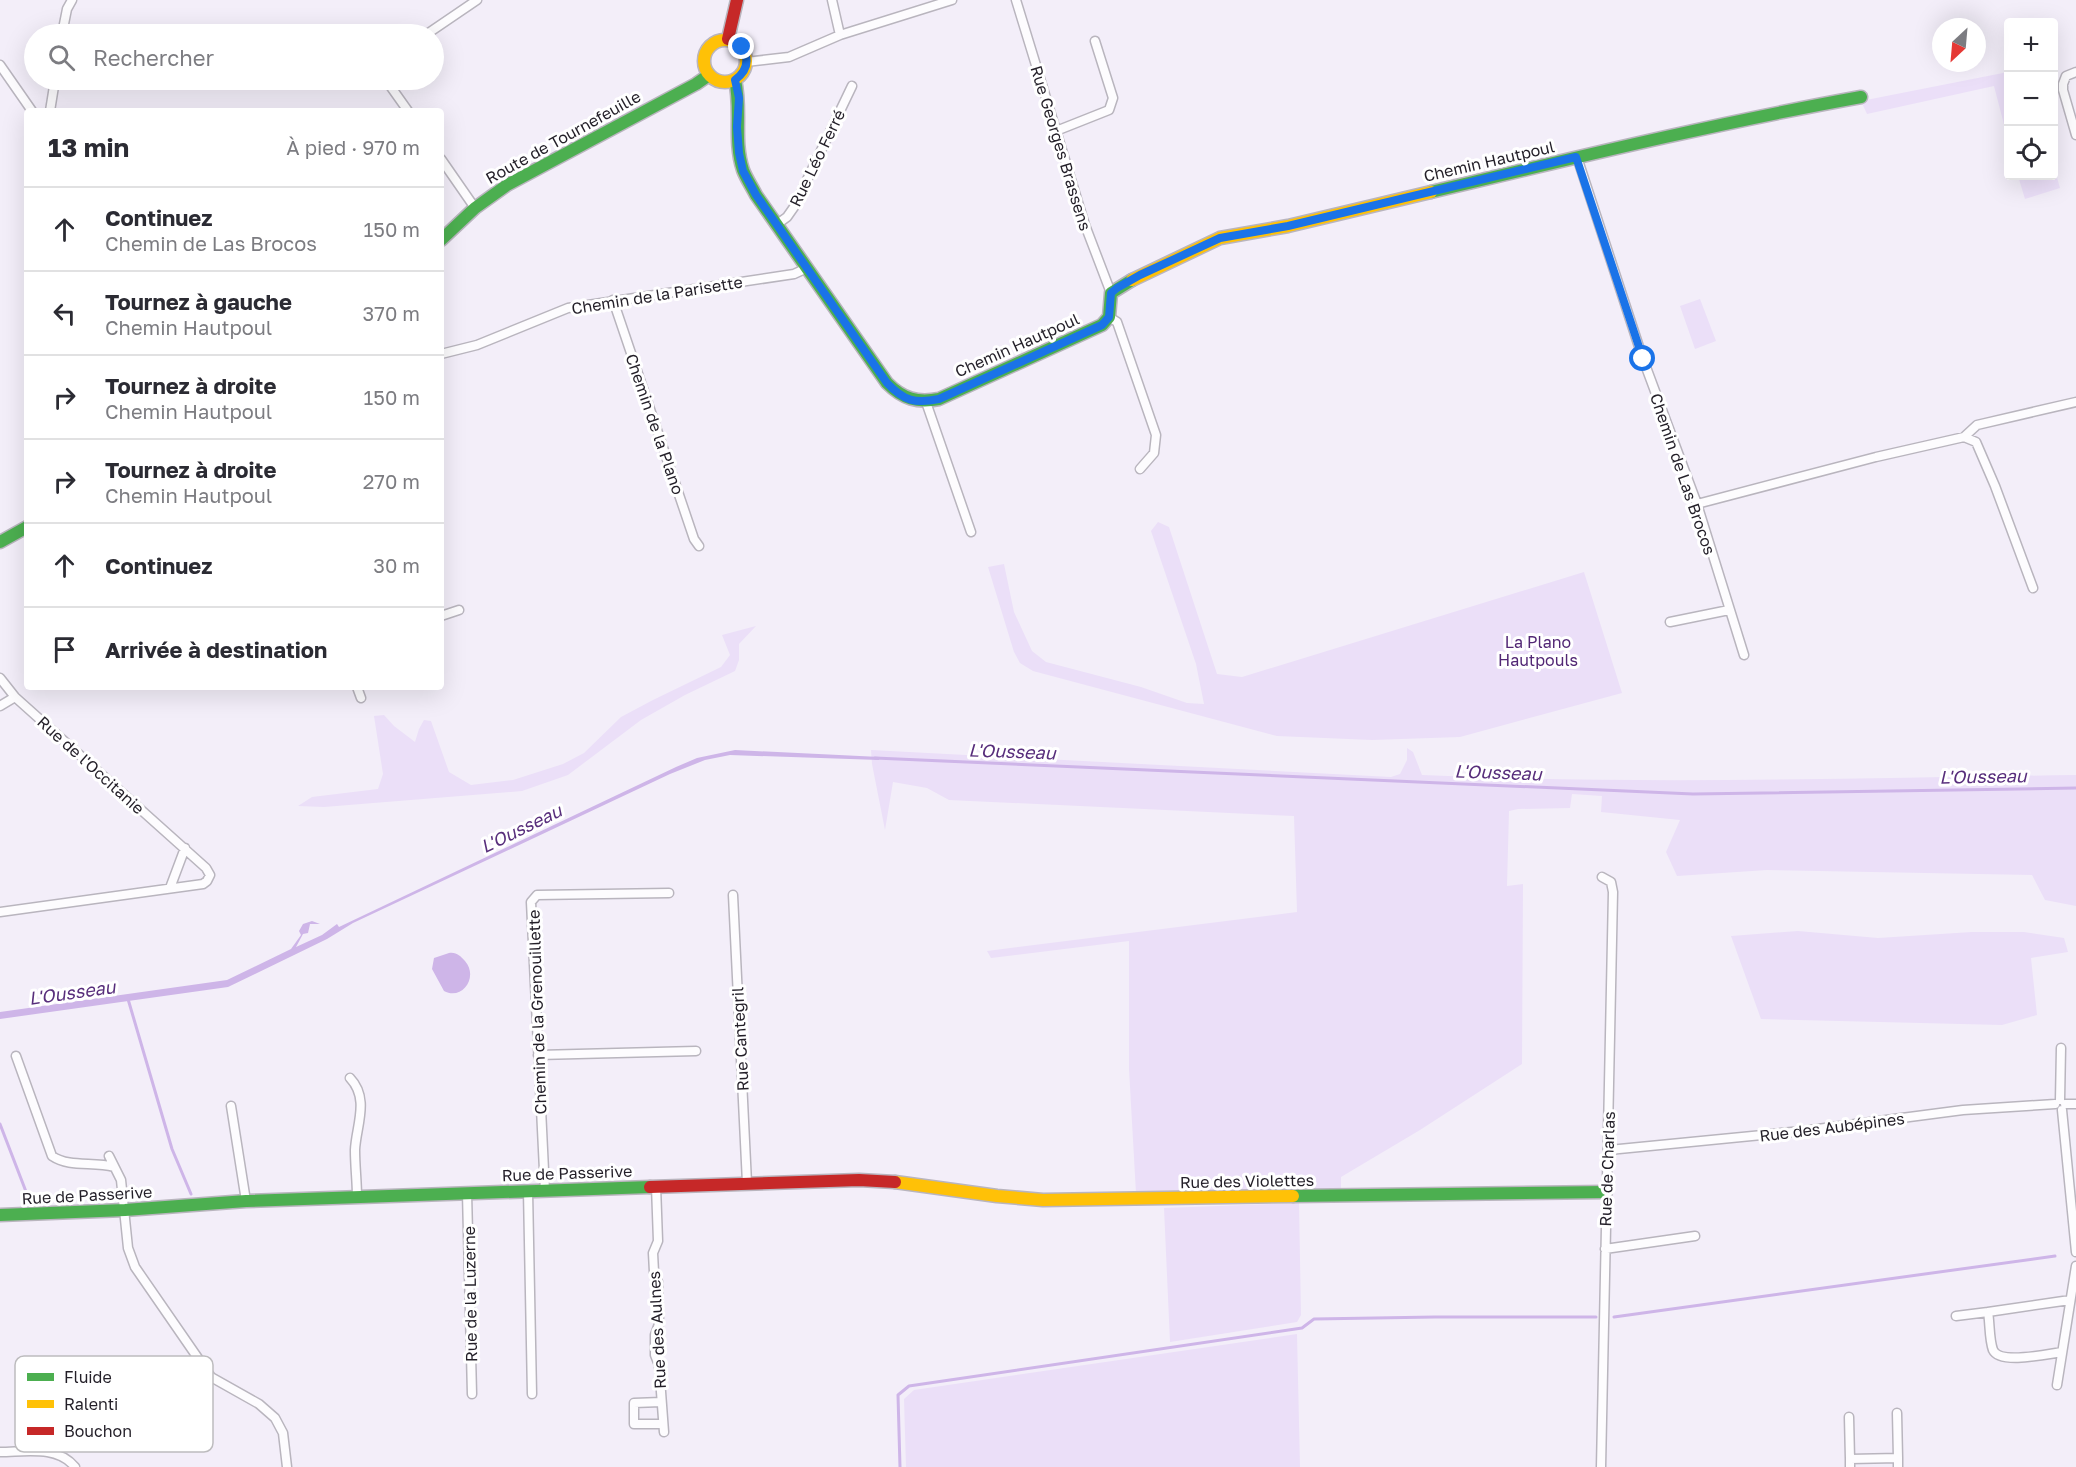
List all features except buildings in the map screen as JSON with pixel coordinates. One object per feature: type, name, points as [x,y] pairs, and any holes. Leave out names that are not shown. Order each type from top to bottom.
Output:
[{"type":"street","points":[[64,24],[72,0]]},
{"type":"street","points":[[442,24],[477,0]]},
{"type":"street","points":[[728,39],[737,0]]},
{"type":"street","points":[[832,0],[840,35]]},
{"type":"street","points":[[746,62],[789,57],[840,35],[952,0]]},
{"type":"street","name":"Rue Georges Brassens","points":[[1016,0],[1084,225],[1111,293]]},
{"type":"street","points":[[728,39],[742,47],[746,54],[746,62],[744,72],[735,80],[722,82],[709,75],[704,64],[704,57],[716,41],[728,39]]},
{"type":"street","points":[[1056,131],[1109,110],[1113,98],[1095,40]]},
{"type":"street","points":[[0,65],[31,108]]},
{"type":"street","points":[[2076,72],[2066,76],[2062,84],[2076,135]]},
{"type":"street","name":"Route de Tournefeuille","points":[[444,237],[475,208],[507,185],[709,75]]},
{"type":"street","points":[[735,80],[739,98],[738,140],[741,165],[751,187],[887,383],[897,394],[910,400],[926,402],[971,532]]},
{"type":"street","name":"Rue Léo Ferré","points":[[776,225],[787,217],[794,207],[852,86]]},
{"type":"street","points":[[50,108],[53,90]]},
{"type":"street","points":[[393,90],[406,108]]},
{"type":"street","name":"Chemin Hautpoul","points":[[1111,293],[1140,275],[1220,238],[1288,226],[1576,157],[1799,108],[1862,97]]},
{"type":"street","name":"Chemin de Las Brocos","points":[[1576,157],[1643,359],[1696,504],[1744,655]]},
{"type":"street","points":[[444,163],[475,208]]},
{"type":"street","name":"Chemin de la Parisette","points":[[444,353],[477,345],[568,308],[794,274],[807,268]]},
{"type":"street","points":[[1111,293],[1109,317],[1118,322],[1156,435],[1154,453],[1140,469]]},
{"type":"street","name":"Chemin de la Plano","points":[[613,300],[694,539],[699,546]]},
{"type":"street","name":"Chemin Hautpoul","points":[[926,402],[939,399],[1086,333],[1102,325],[1109,317]]},
{"type":"street","points":[[1696,504],[1876,457],[1965,437],[1977,425],[2076,402]]},
{"type":"street","points":[[1965,437],[1976,442],[2033,588]]},
{"type":"street","points":[[0,542],[24,529]]},
{"type":"street","points":[[444,615],[459,610]]},
{"type":"street","points":[[1670,622],[1729,610]]},
{"type":"street","name":"Rue de l'Occitanie","points":[[0,678],[15,697],[206,868],[209,878],[203,884],[0,912]]},
{"type":"street","points":[[358,690],[361,698]]},
{"type":"street","points":[[0,706],[15,697]]},
{"type":"street","points":[[170,888],[185,848]]},
{"type":"street","name":"Rue de Charlas","points":[[1601,1467],[1613,892],[1611,882],[1602,877]]},
{"type":"street","name":"Chemin de la Grenouillette","points":[[545,1191],[531,902],[537,895],[669,893]]},
{"type":"street","name":"Rue Cantegril","points":[[733,895],[747,1184]]},
{"type":"street","points":[[2061,1048],[2061,1104],[2076,1252]]},
{"type":"street","points":[[538,1055],[696,1051]]},
{"type":"street","points":[[16,1056],[52,1156],[62,1163],[101,1163],[114,1167]]},
{"type":"street","points":[[350,1078],[360,1093],[361,1107],[356,1149],[357,1197]]},
{"type":"street","name":"Rue des Aubépines","points":[[1609,1150],[1802,1131],[1963,1110],[2076,1104]]},
{"type":"street","points":[[231,1106],[246,1201]]},
{"type":"street","points":[[108,1156],[122,1180],[128,1248],[135,1268],[197,1356]]},
{"type":"street","name":"Rue de Passerive","points":[[0,1215],[125,1210],[246,1201],[889,1180]]},
{"type":"street","name":"Rue des Violettes","points":[[889,1180],[1002,1197],[1043,1200],[1606,1192]]},
{"type":"street","name":"Rue des Aulnes","points":[[657,1186],[658,1241],[653,1253],[654,1272],[658,1282],[659,1324],[655,1335],[655,1355],[659,1365],[664,1428],[634,1424],[634,1403],[661,1402]]},
{"type":"street","points":[[528,1191],[532,1394]]},
{"type":"street","name":"Rue de la Luzerne","points":[[467,1193],[472,1394]]},
{"type":"street","points":[[1605,1249],[1695,1236]]},
{"type":"street","points":[[2057,1385],[2076,1266]]},
{"type":"street","points":[[1956,1316],[2070,1300]]},
{"type":"street","points":[[1988,1312],[1993,1348],[1998,1356],[2007,1359],[2062,1352]]},
{"type":"street","points":[[213,1378],[259,1404],[275,1418],[283,1433],[287,1467]]},
{"type":"street","points":[[1849,1417],[1850,1463],[1898,1462],[1898,1413]]},
{"type":"street","points":[[0,1452],[57,1454],[67,1459],[75,1467]]},
{"type":"green space","points":[[2004,73],[2004,125],[1994,86],[1867,114],[1861,101]]},
{"type":"green space","points":[[2019,180],[2058,180],[2060,188],[2025,199]]},
{"type":"green space","points":[[1700,299],[1716,341],[1695,349],[1680,306]]},
{"type":"green space","name":"La Plano Hautpouls","points":[[1158,522],[1169,527],[1217,674],[1242,677],[1584,572],[1622,693],[1460,737],[1372,740],[1277,736],[1033,671],[1020,663],[1014,652],[988,567],[1004,564],[1014,612],[1032,651],[1046,662],[1141,687],[1187,703],[1204,704],[1196,664],[1151,531]]},
{"type":"green space","points":[[756,626],[739,644],[739,660],[735,671],[685,695],[641,720],[568,775],[522,791],[324,807],[298,806],[312,797],[378,789],[383,774],[374,716],[384,715],[415,742],[424,720],[431,721],[449,772],[471,785],[513,780],[563,764],[584,753],[621,717],[721,667],[730,655],[722,635]]},
{"type":"green space","points":[[1407,748],[1413,752],[1422,775],[1667,780],[2076,775],[2076,906],[2045,900],[2032,875],[1767,870],[1677,876],[1666,852],[1680,820],[1601,812],[1602,796],[1572,794],[1570,808],[1509,811],[1507,886],[1523,884],[1522,1064],[1420,1130],[1341,1177],[1341,1190],[1136,1193],[1129,1069],[1129,941],[991,958],[987,951],[1297,912],[1294,816],[949,800],[927,788],[893,782],[885,830],[871,750],[1391,777],[1400,774],[1407,760]]},
{"type":"green space","points":[[1798,931],[1878,938],[1972,932],[2024,932],[2064,938],[2068,952],[2031,958],[2037,1015],[2002,1025],[1761,1019],[1731,936]]},
{"type":"green space","points":[[1299,1203],[1301,1315],[1297,1322],[1170,1342],[1164,1208]]},
{"type":"green space","points":[[1297,1334],[1300,1467],[906,1467],[904,1399],[914,1390]]},
{"type":"shaded area","points":[[735,750],[880,757],[879,760],[730,755],[705,760],[670,774],[353,923],[327,939],[228,987],[0,1019],[0,1012],[227,980],[291,949],[301,935],[299,931],[303,924],[312,921],[320,924],[310,924],[308,933],[303,934],[296,947],[322,935],[337,924],[339,927],[676,767],[697,758]]},
{"type":"shaded area","points":[[449,953],[462,957],[469,967],[469,980],[466,986],[457,993],[444,991],[432,969],[434,958]]},
{"type":"waterway","name":"L'Ousseau","points":[[875,758],[1693,794],[2076,788]]},
{"type":"waterway","points":[[128,999],[172,1149],[191,1194]]},
{"type":"waterway","points":[[0,1124],[30,1202]]},
{"type":"waterway","points":[[1614,1317],[2055,1256]]},
{"type":"waterway","points":[[900,1467],[898,1395],[909,1386],[1302,1328],[1314,1319],[1596,1317]]},
{"type":"traffic: fast","points":[[444,237],[475,208],[507,185],[709,75]]},
{"type":"traffic: fast","points":[[735,80],[740,159],[747,179],[887,383],[899,393],[917,400],[939,399],[1102,325],[1109,317],[1111,293],[1132,280]]},
{"type":"traffic: fast","points":[[1431,192],[1699,130],[1861,97]]},
{"type":"traffic: fast","points":[[0,542],[24,529]]},
{"type":"traffic: fast","points":[[0,1215],[125,1210],[246,1201],[650,1187]]},
{"type":"traffic: fast","points":[[1293,1196],[1606,1192]]},
{"type":"traffic: slow","points":[[725,40],[733,41],[740,46],[745,53],[746,61],[745,69],[740,76],[733,81],[725,82],[717,81],[710,76],[705,69],[704,61],[705,53],[710,46],[717,41],[725,40]]},
{"type":"traffic: slow","points":[[1132,280],[1220,238],[1288,226],[1431,192]]},
{"type":"traffic: slow","points":[[895,1182],[1043,1200],[1293,1196]]},
{"type":"traffic: jam","points":[[728,39],[737,0]]},
{"type":"traffic: jam","points":[[650,1187],[859,1180],[895,1182]]},
{"type":"route","points":[[742,47],[747,58],[746,66],[735,80],[739,98],[737,127],[739,153],[746,178],[887,383],[897,394],[910,400],[926,402],[939,399],[1102,325],[1109,317],[1111,293],[1117,288],[1220,238],[1288,226],[1576,157],[1643,359]]}]
